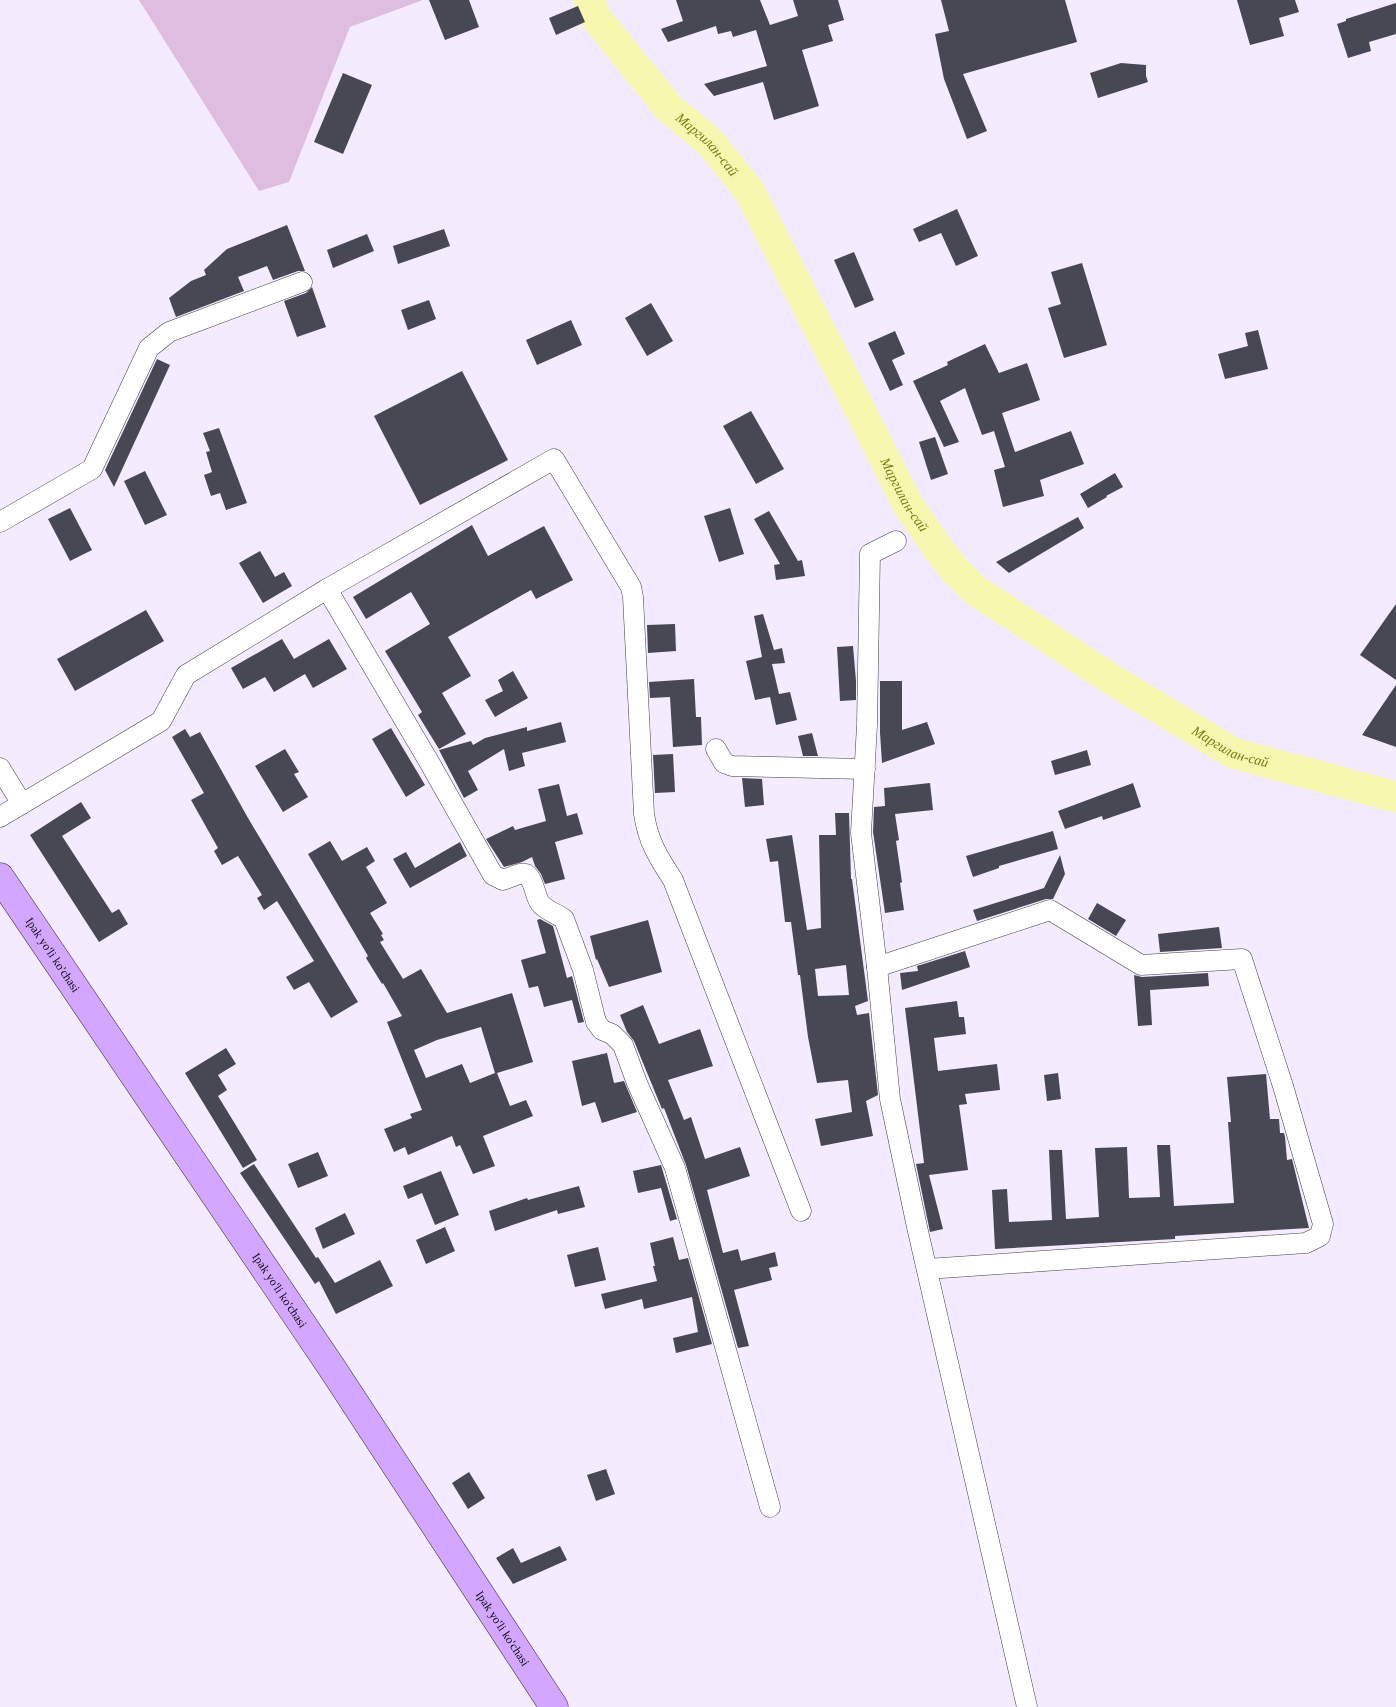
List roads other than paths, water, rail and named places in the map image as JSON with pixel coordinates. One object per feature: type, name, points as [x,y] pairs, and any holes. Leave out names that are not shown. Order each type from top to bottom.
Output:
[{"type":"main road","name":"Ipak yo'li ko'chasi","points":[[0,877],[332,1368],[554,1707]]},
{"type":"street","points":[[0,522],[92,469],[149,348],[169,332],[302,282]]},
{"type":"street","points":[[0,817],[161,721],[186,675],[327,589],[554,459],[631,587],[644,814],[647,832],[656,854],[672,880],[801,1211]]},
{"type":"street","points":[[896,541],[870,554],[868,716],[861,833],[890,1099],[916,1227],[928,1269],[1027,1707]]},
{"type":"street","points":[[327,589],[428,760],[493,875],[503,880],[519,874],[526,874],[531,877],[539,902],[547,910],[564,919],[583,970],[596,1022],[602,1030],[612,1034],[623,1045],[675,1168],[770,1507]]},
{"type":"street","points":[[716,749],[724,763],[732,766],[864,769]]},
{"type":"street","points":[[0,768],[22,804]]},
{"type":"street","points":[[877,967],[1050,910],[1141,964],[1242,959],[1283,1086],[1323,1224],[1320,1236],[1306,1243],[928,1269]]},
{"type":"waterway","name":"Маргилан-сай","points":[[589,0],[597,19],[669,108],[710,142],[750,192],[908,505],[939,550],[975,590],[1111,679],[1233,753],[1396,797]]}]
